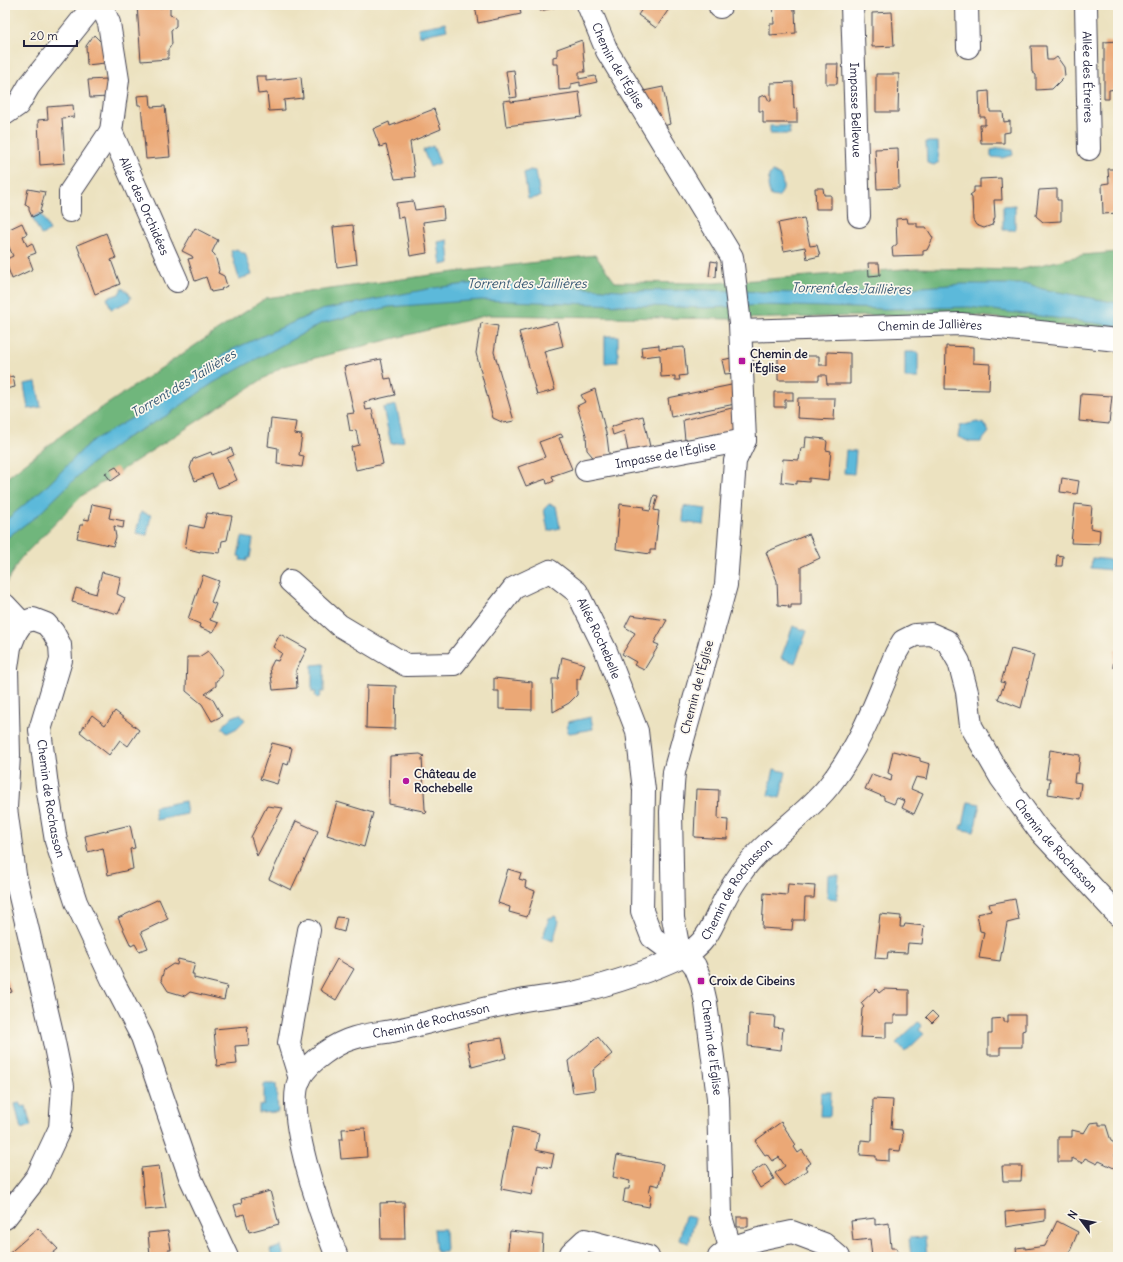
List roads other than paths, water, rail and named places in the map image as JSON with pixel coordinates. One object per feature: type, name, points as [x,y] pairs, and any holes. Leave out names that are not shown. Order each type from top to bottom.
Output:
[{"type":"street","points":[[5,114],[18,105],[29,86],[94,5]]},
{"type":"street","points":[[70,211],[70,192],[111,131],[118,80],[109,23],[101,5]]},
{"type":"street","name":"Chemin de l'Église","points":[[588,5],[607,51],[732,256],[736,286],[740,325],[745,440],[736,461],[726,585],[674,772],[671,812],[674,918],[678,944],[682,956],[697,971],[706,1003],[718,1098],[721,1217],[727,1254]]},
{"type":"street","name":"Impasse Bellevue","points":[[852,5],[859,216]]},
{"type":"street","points":[[967,5],[968,47]]},
{"type":"street","name":"Allée des Étreires","points":[[1086,5],[1089,149]]},
{"type":"street","name":"Allée des Orchidées","points":[[111,131],[177,281]]},
{"type":"street","name":"Chemin de Jallières","points":[[740,325],[961,324],[1118,340]]},
{"type":"street","name":"Impasse de l'Église","points":[[586,470],[745,440]]},
{"type":"street","name":"Allée Rochebelle","points":[[290,581],[338,625],[406,665],[454,664],[514,588],[550,571],[577,592],[606,651],[637,731],[644,790],[642,911],[652,936],[682,956]]},
{"type":"street","points":[[5,605],[22,623],[16,632],[10,647],[7,668],[9,755],[6,808],[15,875],[63,1086],[60,1128],[37,1177],[5,1218]]},
{"type":"street","name":"Chemin de Rochasson","points":[[22,623],[33,619],[46,624],[60,644],[62,660],[40,730],[56,841],[76,902],[112,980],[142,1037],[190,1177],[228,1257]]},
{"type":"street","name":"Chemin de Rochasson","points":[[300,1079],[322,1054],[352,1038],[525,1000],[573,993],[631,977],[682,956],[704,941],[714,925],[726,897],[743,871],[771,839],[809,807],[828,786],[862,736],[896,653],[903,642],[915,634],[931,634],[947,641],[959,662],[967,692],[971,726],[1001,778],[1038,829],[1118,915]]},
{"type":"street","points":[[5,905],[25,919]]},
{"type":"street","points":[[309,930],[288,1044],[300,1079],[296,1098],[303,1154],[337,1257]]},
{"type":"street","points":[[727,1254],[759,1239],[792,1232],[824,1244],[839,1257]]},
{"type":"street","points":[[570,1257],[571,1253],[585,1240],[648,1257]]},
{"type":"water","points":[[445,23],[447,30],[419,36],[418,28]]},
{"type":"water","points":[[770,126],[789,126],[790,134],[770,134]]},
{"type":"water","points":[[926,142],[938,142],[939,162],[934,165],[927,163]]},
{"type":"water","points":[[433,146],[440,163],[430,167],[423,150]]},
{"type":"water","points":[[1001,148],[1012,150],[1013,155],[1002,158],[991,157],[991,150]]},
{"type":"water","points":[[530,170],[536,171],[540,197],[528,199],[524,173]]},
{"type":"water","points":[[773,172],[780,176],[783,184],[783,190],[778,197],[771,196],[768,187],[769,175]]},
{"type":"water","points":[[1015,205],[1015,230],[1003,230],[1003,206]]},
{"type":"water","points":[[41,213],[50,231],[41,235],[32,217]]},
{"type":"water","points":[[448,240],[450,263],[441,265],[438,242]]},
{"type":"water","points":[[237,249],[242,253],[245,253],[252,275],[239,279],[231,251]]},
{"type":"water","name":"Torrent des Jaillières","points":[[485,282],[637,291],[703,290],[828,294],[963,284],[1029,284],[1042,289],[1118,303],[1118,326],[969,307],[885,309],[764,305],[706,308],[481,300],[389,307],[322,323],[213,383],[166,416],[124,439],[86,468],[38,515],[5,539],[5,521],[50,483],[90,442],[134,417],[229,351],[321,310],[433,288]]},
{"type":"water","points":[[122,288],[128,292],[131,298],[128,302],[111,309],[107,298],[119,294]]},
{"type":"water","points":[[605,336],[618,336],[618,362],[605,363]]},
{"type":"water","points":[[905,352],[918,352],[918,378],[905,378]]},
{"type":"water","points":[[36,382],[41,407],[28,409],[24,384]]},
{"type":"water","points":[[396,405],[404,441],[391,444],[383,408]]},
{"type":"water","points":[[977,422],[984,424],[989,432],[981,442],[970,442],[958,437],[960,426]]},
{"type":"water","points":[[846,450],[856,451],[854,474],[844,473]]},
{"type":"water","points":[[549,504],[556,506],[560,528],[548,531],[544,509]]},
{"type":"water","points":[[684,506],[706,509],[704,525],[683,522]]},
{"type":"water","points":[[141,512],[151,515],[147,535],[136,533]]},
{"type":"water","points":[[242,537],[253,539],[250,558],[247,558],[247,561],[240,560],[241,557],[238,556]]},
{"type":"water","points":[[1092,558],[1112,560],[1111,570],[1091,568]]},
{"type":"water","points":[[793,626],[807,631],[795,663],[781,658]]},
{"type":"water","points":[[324,664],[324,692],[320,692],[321,696],[317,698],[315,696],[316,692],[312,692],[312,665]]},
{"type":"water","points":[[240,714],[245,720],[237,728],[227,733],[222,727],[232,717]]},
{"type":"water","points":[[591,717],[593,729],[570,733],[567,732],[568,722]]},
{"type":"water","points":[[774,769],[786,772],[780,798],[768,795]]},
{"type":"water","points":[[185,801],[187,814],[156,820],[154,807]]},
{"type":"water","points":[[968,802],[980,804],[974,832],[960,829],[961,825],[963,825]]},
{"type":"water","points":[[828,875],[839,875],[837,899],[827,898]]},
{"type":"water","points":[[555,916],[559,921],[553,941],[543,937],[549,918]]},
{"type":"water","points":[[918,1022],[922,1026],[919,1030],[924,1034],[905,1052],[896,1043]]},
{"type":"water","points":[[264,1084],[276,1084],[278,1112],[259,1113],[259,1106],[264,1105]]},
{"type":"water","points":[[821,1092],[831,1092],[830,1116],[820,1116]]},
{"type":"water","points":[[20,1103],[21,1107],[26,1106],[31,1126],[21,1129],[15,1104]]},
{"type":"water","points":[[685,1216],[695,1218],[689,1243],[679,1240]]},
{"type":"water","points":[[434,1229],[445,1229],[446,1252],[436,1252]]},
{"type":"water","points":[[925,1237],[927,1257],[911,1257],[909,1238]]},
{"type":"water","points":[[281,1246],[284,1257],[272,1257],[270,1250]]},
{"type":"place","name":"Chemin de l'Église","points":[[742,361]]},
{"type":"place","name":"Château de Rochebelle","points":[[406,781]]},
{"type":"place","name":"Croix de Cibeins","points":[[701,981]]}]
